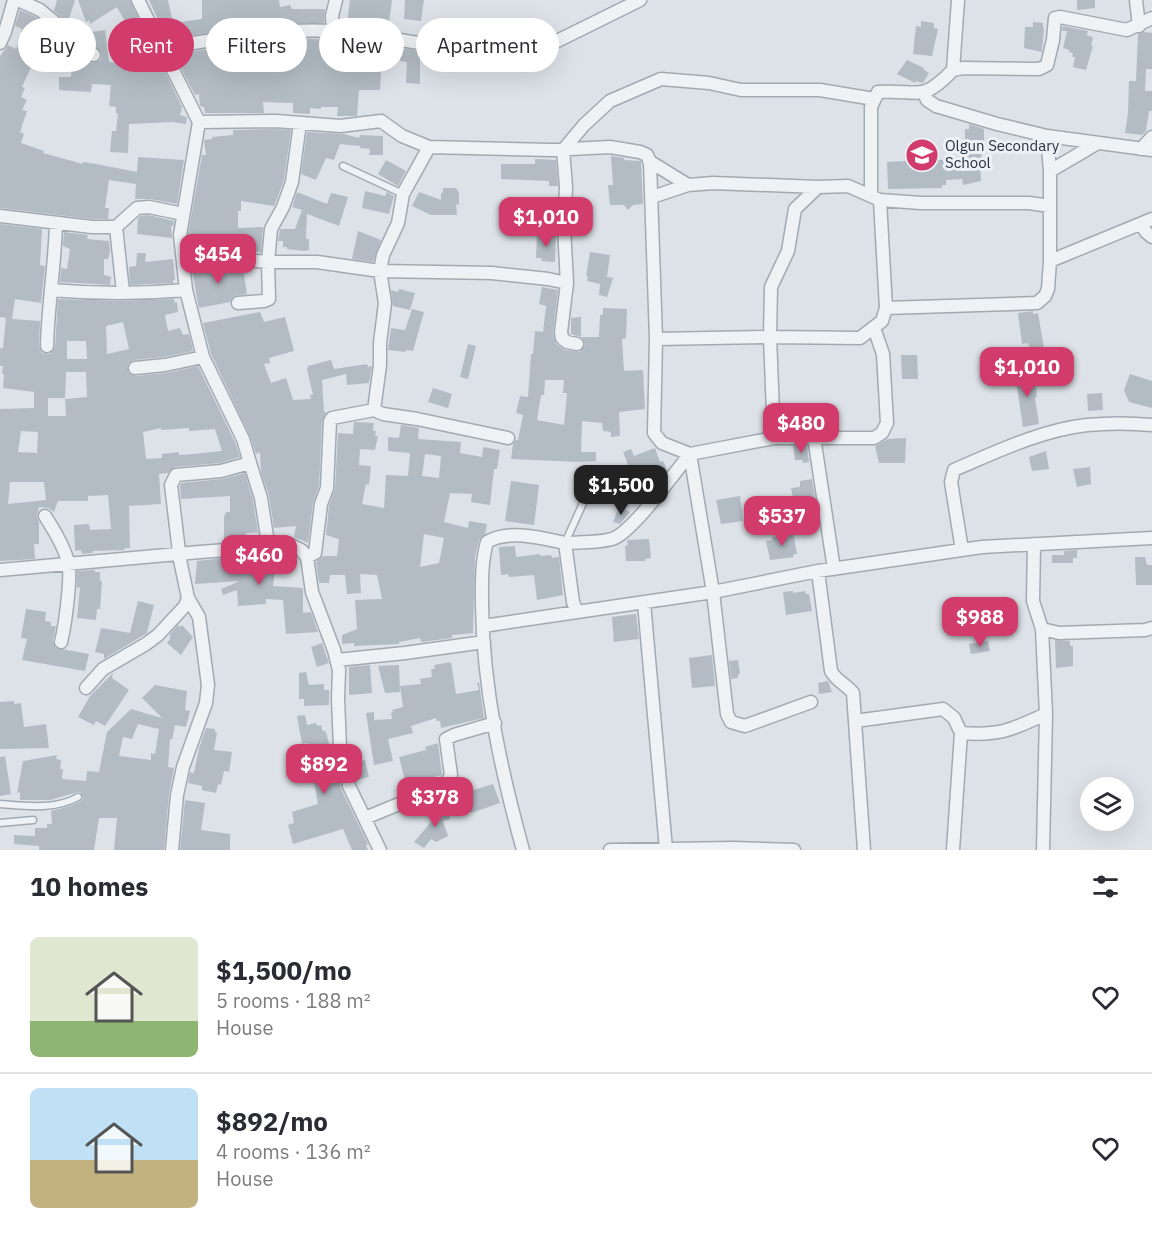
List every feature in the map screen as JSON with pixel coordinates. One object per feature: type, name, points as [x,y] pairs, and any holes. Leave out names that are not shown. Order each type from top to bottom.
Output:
[{"type":"street","points":[[0,43],[16,0],[40,10],[50,18]]},
{"type":"street","points":[[138,0],[146,18]]},
{"type":"street","points":[[332,18],[336,0]]},
{"type":"street","points":[[404,41],[427,44],[441,49],[549,45],[640,0]]},
{"type":"street","points":[[953,70],[958,0]]},
{"type":"street","points":[[1136,0],[1139,26]]},
{"type":"street","points":[[656,339],[860,338],[882,321],[886,308],[875,197],[871,107],[878,92],[924,93],[941,82],[953,70],[963,68],[1039,69],[1047,65],[1055,18],[1060,16],[1127,30],[1152,18]]},
{"type":"street","points":[[194,43],[261,33],[319,31]]},
{"type":"street","points":[[173,72],[199,122],[180,235],[186,290],[203,357],[243,439],[261,498],[268,543]]},
{"type":"street","points":[[577,344],[567,342],[562,338],[561,332],[567,284],[564,227],[566,187],[563,150],[584,124],[610,101],[661,79],[709,83],[741,90],[820,90],[874,99]]},
{"type":"street","points":[[924,93],[927,100],[936,106],[1047,136],[1146,150],[1152,137]]},
{"type":"street","points":[[199,122],[276,121],[340,126],[381,121],[402,136],[429,147],[563,150],[610,147],[647,155],[652,197],[656,339],[654,433],[662,443],[690,454],[774,438],[874,438],[882,433],[887,423],[883,354],[874,328]]},
{"type":"street","points":[[238,303],[269,299],[268,262],[271,229],[283,207],[291,182],[300,123]]},
{"type":"street","points":[[886,308],[1037,303],[1048,290],[1050,261],[1050,171],[1047,136]]},
{"type":"street","points":[[1050,171],[1096,144]]},
{"type":"street","points":[[374,410],[381,365],[385,303],[381,271],[384,250],[399,223],[404,194],[429,147]]},
{"type":"street","points":[[649,161],[688,185]]},
{"type":"street","points":[[652,197],[688,185],[712,183],[848,186],[875,197],[921,203],[1029,203],[1050,206]]},
{"type":"street","points":[[774,438],[770,337],[771,287],[788,251],[795,209],[818,187]]},
{"type":"street","points":[[0,216],[92,227],[116,227],[137,208],[149,207],[183,214]]},
{"type":"street","points":[[1050,261],[1146,222],[1146,232],[1152,237]]},
{"type":"street","points":[[47,346],[56,223]]},
{"type":"street","points":[[116,227],[123,292]]},
{"type":"street","points":[[183,264],[214,257],[268,262],[317,262],[381,271],[492,273],[548,279],[567,284]]},
{"type":"street","points":[[51,290],[88,294],[186,290]]},
{"type":"street","points":[[135,368],[165,365],[203,357]]},
{"type":"street","points":[[307,557],[315,553],[321,504],[327,488],[332,418],[374,410],[383,414],[508,438]]},
{"type":"street","points":[[962,550],[951,482],[954,470],[1039,436],[1072,428],[1087,425],[1152,425]]},
{"type":"street","points":[[814,437],[834,569]]},
{"type":"street","points":[[523,850],[504,780],[484,642],[483,557],[487,542],[496,536],[565,543],[614,538],[631,526],[690,454]]},
{"type":"street","points":[[690,454],[713,592],[727,714],[731,722],[745,726],[811,702]]},
{"type":"street","points":[[172,850],[177,795],[183,767],[206,704],[208,685],[199,617],[188,598],[179,554],[171,485],[176,475],[221,471],[250,463]]},
{"type":"street","points":[[45,516],[69,564],[62,642]]},
{"type":"street","points":[[483,626],[644,603],[818,571],[982,547],[1152,538]]},
{"type":"street","points":[[0,570],[226,550],[248,551],[268,543],[289,544],[301,550],[307,557],[312,592],[337,660],[339,748],[349,786],[380,850]]},
{"type":"street","points":[[565,543],[573,602],[577,612]]},
{"type":"street","points":[[1034,544],[1033,601],[1042,629],[1046,714],[1043,850]]},
{"type":"street","points":[[818,571],[831,671],[836,680],[848,686],[853,693],[864,850]]},
{"type":"street","points":[[86,688],[103,669],[158,635],[185,606],[188,598]]},
{"type":"street","points":[[644,603],[666,849]]},
{"type":"street","points":[[1042,629],[1059,633],[1152,628]]},
{"type":"street","points":[[1044,649],[1059,633]]},
{"type":"street","points":[[337,660],[484,642]]},
{"type":"street","points":[[855,721],[943,710],[954,718],[961,734],[953,850]]},
{"type":"street","points":[[961,734],[983,735],[1008,732],[1046,714]]},
{"type":"street","points":[[365,818],[445,785],[451,775],[446,739],[495,723]]},
{"type":"street","points":[[610,850],[733,848],[794,850]]},
{"type":"lane","points":[[342,166],[404,194]]},
{"type":"lane","points":[[565,543],[589,490]]},
{"type":"lane","points":[[0,804],[54,805],[70,802],[78,797]]},
{"type":"lane","points":[[0,823],[33,820]]},
{"type":"building","points":[[57,0],[75,0],[69,18],[62,18],[54,11]]},
{"type":"building","points":[[78,0],[130,0],[138,18],[123,18],[117,7],[96,20],[96,18],[85,18]]},
{"type":"building","points":[[149,0],[168,0],[172,18],[157,18]]},
{"type":"building","points":[[202,0],[279,0],[280,7],[290,5],[292,9],[325,9],[324,18],[319,18],[319,23],[307,24],[307,18],[206,18],[206,33],[194,35],[194,20],[202,19]]},
{"type":"building","points":[[350,0],[392,0],[390,18],[348,18]]},
{"type":"building","points":[[405,0],[424,0],[421,18],[416,18],[416,20],[404,19]]},
{"type":"building","points":[[1077,0],[1095,0],[1095,8],[1077,10]]},
{"type":"building","points":[[20,10],[37,18],[18,18],[18,27],[15,26]]},
{"type":"building","points":[[921,21],[934,23],[934,28],[938,29],[932,56],[913,54],[916,26],[921,27]]},
{"type":"building","points":[[1033,22],[1043,23],[1042,52],[1024,48],[1025,27],[1033,27]]},
{"type":"building","points":[[1063,26],[1088,31],[1085,35],[1093,37],[1091,46],[1093,46],[1086,70],[1073,67],[1075,57],[1072,57],[1073,53],[1063,48],[1067,31],[1062,31]]},
{"type":"building","points":[[105,30],[108,72],[165,72],[182,107],[180,115],[187,117],[186,124],[173,122],[129,124],[128,153],[110,152],[112,131],[116,131],[118,114],[116,107],[109,106],[111,85],[92,84],[91,92],[59,90],[59,77],[71,77],[71,72],[96,72],[96,62],[101,60],[102,53],[96,47],[96,31]]},
{"type":"building","points":[[1152,33],[1152,69],[1146,69],[1145,91],[1152,91],[1152,111],[1149,111],[1146,131],[1142,135],[1125,133],[1129,81],[1136,81],[1138,34]]},
{"type":"building","points":[[307,39],[319,39],[319,72],[381,72],[380,90],[359,90],[357,116],[337,116],[338,107],[310,108],[310,114],[293,113],[293,103],[263,102],[264,113],[205,113],[204,107],[200,106],[199,94],[195,95],[183,72],[194,72],[194,51],[206,50],[206,72],[307,72]]},
{"type":"building","points":[[18,44],[18,72],[29,72],[22,87],[25,88],[21,97],[27,100],[22,110],[27,111],[20,132],[24,134],[21,143],[44,151],[43,153],[83,164],[83,162],[137,172],[138,157],[184,160],[177,204],[135,199],[136,184],[109,180],[105,208],[109,208],[108,219],[0,208],[0,56],[8,45],[16,49]]},
{"type":"building","points":[[404,48],[416,50],[416,72],[420,72],[420,84],[406,83],[407,62],[404,62]]},
{"type":"building","points":[[907,60],[929,73],[923,83],[916,81],[915,83],[897,74]]},
{"type":"building","points":[[969,124],[984,129],[984,146],[981,146],[981,181],[963,185],[962,179],[946,180],[946,185],[942,185],[942,188],[888,189],[887,162],[906,161],[906,158],[916,157],[916,161],[959,159],[959,155],[965,155],[965,129],[969,129]]},
{"type":"building","points":[[233,130],[291,130],[284,180],[275,204],[274,206],[241,201],[241,211],[238,211],[238,228],[263,227],[261,252],[215,249],[190,254],[188,235],[202,155],[206,155],[204,140],[233,135]]},
{"type":"building","points":[[307,132],[344,134],[359,138],[360,135],[383,136],[383,155],[369,155],[370,149],[340,144],[334,160],[326,158],[316,180],[301,174]]},
{"type":"building","points":[[611,156],[624,158],[624,160],[641,161],[643,204],[633,205],[628,210],[624,205],[610,205],[608,185],[613,185]]},
{"type":"building","points":[[535,159],[556,160],[558,186],[549,186],[549,181],[501,179],[501,164],[535,164]]},
{"type":"building","points":[[386,160],[406,171],[398,186],[378,174]]},
{"type":"building","points":[[443,188],[456,188],[459,193],[459,205],[456,204],[457,215],[431,215],[412,206],[419,192],[441,200]]},
{"type":"building","points":[[365,191],[385,196],[387,192],[394,196],[389,214],[362,208]]},
{"type":"building","points":[[297,192],[327,204],[331,193],[348,197],[339,226],[307,214],[306,239],[309,239],[309,250],[304,251],[287,249],[283,247],[283,241],[278,241],[280,229],[295,229],[302,210],[292,207]]},
{"type":"building","points":[[148,215],[174,221],[171,226],[172,238],[137,234],[138,219],[140,216]]},
{"type":"building","points":[[0,224],[42,229],[40,265],[45,266],[41,303],[15,299],[12,319],[40,321],[39,346],[42,353],[50,354],[55,347],[58,299],[118,301],[174,299],[175,303],[177,302],[178,312],[165,315],[168,331],[180,328],[183,335],[189,334],[193,351],[134,360],[128,364],[128,372],[136,376],[166,373],[198,366],[240,457],[220,463],[175,467],[168,473],[159,474],[161,504],[129,506],[130,548],[82,554],[81,550],[75,551],[74,525],[89,524],[90,530],[111,529],[108,495],[88,496],[88,501],[58,501],[54,512],[48,508],[39,507],[37,516],[39,544],[34,544],[35,559],[0,561],[0,409],[34,408],[34,392],[3,388],[4,374],[2,374],[3,366],[0,366],[0,348],[3,348],[6,318],[0,317]],"holes":[[[123,322],[129,349],[107,354],[106,326]],[[67,341],[86,341],[87,359],[67,359]],[[66,372],[86,372],[87,397],[65,399],[66,416],[48,416],[48,398],[65,398]],[[161,428],[161,430],[189,428],[189,431],[215,429],[222,451],[179,455],[179,452],[162,454],[162,458],[146,459],[143,432]],[[21,431],[38,432],[37,453],[18,452]],[[10,482],[44,482],[46,500],[8,504]]]},
{"type":"building","points":[[358,231],[381,240],[373,262],[352,259]]},
{"type":"building","points":[[64,232],[88,235],[87,239],[109,241],[110,251],[108,259],[104,259],[104,275],[111,277],[110,285],[60,282],[61,268],[67,269],[70,249],[63,246]]},
{"type":"building","points":[[537,234],[556,235],[555,262],[541,261],[542,258],[536,258]]},
{"type":"building","points":[[590,252],[610,255],[607,277],[613,278],[607,297],[599,295],[600,284],[587,281]]},
{"type":"building","points":[[137,253],[146,253],[145,262],[173,259],[175,280],[173,283],[130,285],[129,267],[136,266]]},
{"type":"building","points":[[216,265],[243,268],[247,294],[234,296],[230,302],[199,308],[192,270]]},
{"type":"building","points":[[542,287],[558,290],[553,333],[556,344],[565,350],[580,352],[585,345],[582,337],[599,337],[600,315],[603,315],[603,308],[627,309],[626,338],[622,339],[624,371],[643,370],[645,409],[619,412],[620,436],[611,437],[611,432],[603,431],[602,423],[582,421],[581,452],[596,452],[596,461],[511,459],[513,444],[518,440],[523,415],[516,413],[520,396],[528,397],[535,331],[543,332],[546,306],[539,304]],"holes":[[[545,380],[564,380],[563,393],[567,393],[564,425],[537,420],[541,395],[544,395]]]},
{"type":"building","points":[[399,289],[415,293],[410,310],[393,306],[391,290],[398,292]]},
{"type":"building","points":[[412,309],[424,312],[413,351],[388,350],[391,328],[405,330]]},
{"type":"building","points":[[1033,311],[1033,314],[1038,313],[1044,348],[1047,347],[1053,364],[1051,365],[1052,370],[1038,374],[1028,343],[1022,344],[1018,313]]},
{"type":"building","points":[[260,312],[264,322],[285,317],[294,351],[269,358],[270,363],[264,364],[271,383],[286,378],[293,400],[311,399],[310,395],[313,395],[308,366],[331,360],[334,369],[367,364],[368,367],[372,366],[369,383],[347,385],[346,374],[322,380],[324,412],[326,412],[322,421],[319,486],[313,503],[308,543],[294,537],[296,526],[274,528],[269,496],[261,472],[260,452],[256,454],[250,436],[211,354],[203,323]]},
{"type":"building","points":[[581,317],[581,337],[571,334],[571,318]]},
{"type":"building","points":[[468,344],[476,346],[468,379],[460,377]]},
{"type":"building","points":[[901,355],[917,355],[918,379],[902,379]]},
{"type":"building","points":[[1034,372],[1039,424],[1023,427],[1015,374]]},
{"type":"building","points":[[1130,374],[1152,381],[1152,408],[1129,402],[1124,390]]},
{"type":"building","points":[[433,388],[452,394],[448,408],[428,402]]},
{"type":"building","points":[[1102,393],[1103,410],[1088,411],[1087,394]]},
{"type":"building","points":[[354,422],[374,423],[373,431],[376,431],[375,436],[378,436],[375,450],[360,449],[359,465],[371,466],[369,485],[366,484],[362,504],[384,508],[386,475],[408,476],[410,453],[388,451],[388,437],[399,438],[401,425],[419,428],[418,439],[461,442],[460,453],[482,457],[483,447],[500,450],[497,469],[494,469],[490,505],[471,502],[472,494],[450,493],[444,522],[468,528],[469,521],[487,524],[485,534],[479,540],[475,557],[473,633],[421,642],[420,638],[399,642],[399,644],[354,646],[354,643],[342,644],[342,635],[357,629],[355,600],[382,599],[377,575],[360,574],[361,593],[347,594],[345,575],[330,575],[329,583],[319,583],[316,562],[323,556],[337,556],[339,539],[326,535],[329,506],[335,489],[338,433],[353,434]],"holes":[[[425,454],[441,456],[439,478],[422,476]],[[424,534],[444,538],[439,563],[420,567]]]},
{"type":"building","points":[[906,438],[905,463],[879,463],[875,446],[888,439]]},
{"type":"building","points":[[793,446],[807,446],[809,462],[803,463],[802,460],[795,460]]},
{"type":"building","points":[[655,448],[660,462],[663,461],[667,470],[662,476],[625,491],[619,478],[631,472],[623,452],[631,449],[634,456]]},
{"type":"building","points":[[1046,451],[1049,469],[1032,471],[1029,457]]},
{"type":"building","points":[[1090,467],[1091,484],[1077,487],[1073,469]]},
{"type":"building","points":[[245,473],[253,500],[258,532],[246,533],[246,543],[224,542],[224,517],[226,512],[230,512],[230,496],[181,499],[180,486],[181,483],[222,479]]},
{"type":"building","points":[[812,479],[818,517],[815,516],[808,527],[799,528],[791,488],[800,487],[800,481]]},
{"type":"building","points":[[511,481],[539,485],[534,525],[505,521]]},
{"type":"building","points":[[740,496],[743,521],[721,524],[716,500]]},
{"type":"building","points":[[619,507],[630,512],[620,524],[613,522]]},
{"type":"building","points":[[793,531],[797,554],[793,554],[794,557],[770,560],[766,541]]},
{"type":"building","points":[[649,539],[651,558],[645,561],[626,561],[627,540]]},
{"type":"building","points":[[515,546],[516,557],[540,554],[540,556],[551,555],[552,558],[559,557],[563,595],[537,600],[534,575],[509,577],[508,574],[501,575],[499,547]]},
{"type":"building","points":[[1077,550],[1077,558],[1073,558],[1073,563],[1052,563],[1052,555],[1064,555],[1064,551]]},
{"type":"building","points":[[269,551],[270,554],[290,554],[289,570],[275,569],[273,586],[303,588],[303,613],[311,612],[318,632],[286,634],[283,600],[266,599],[266,604],[238,606],[237,590],[223,595],[221,589],[240,581],[195,584],[197,561],[225,558],[249,559]]},
{"type":"building","points":[[1135,557],[1145,557],[1147,565],[1152,565],[1152,585],[1136,585]]},
{"type":"building","points":[[95,570],[95,572],[100,572],[100,581],[102,581],[100,609],[97,609],[96,620],[77,618],[80,587],[77,588],[77,571]]},
{"type":"building","points":[[793,591],[793,593],[805,591],[809,594],[812,611],[786,615],[783,592]]},
{"type":"building","points":[[138,601],[154,605],[147,633],[104,659],[104,654],[95,652],[101,628],[130,633]]},
{"type":"building","points":[[26,609],[46,612],[45,621],[51,622],[51,626],[56,626],[53,641],[56,648],[89,654],[85,671],[22,660],[27,639],[21,638]]},
{"type":"building","points":[[636,614],[639,639],[614,642],[612,617]]},
{"type":"building","points":[[178,625],[180,627],[182,625],[193,637],[181,655],[167,643],[170,634]]},
{"type":"building","points":[[1055,640],[1070,641],[1070,646],[1073,646],[1073,666],[1056,668]]},
{"type":"building","points":[[988,641],[990,651],[971,654],[969,644]]},
{"type":"building","points":[[322,643],[329,663],[317,667],[311,647]]},
{"type":"building","points":[[712,655],[715,686],[692,688],[689,658]]},
{"type":"building","points":[[738,660],[740,674],[738,678],[731,679],[729,661]]},
{"type":"building","points":[[451,662],[456,694],[479,690],[477,683],[479,682],[484,718],[441,728],[440,721],[436,718],[411,726],[413,733],[388,739],[393,761],[374,765],[366,713],[374,712],[374,720],[392,719],[392,710],[403,707],[400,686],[421,684],[420,679],[432,677],[431,669],[435,669],[434,665]]},
{"type":"building","points":[[370,665],[372,693],[349,695],[349,667]]},
{"type":"building","points":[[399,665],[400,692],[385,693],[378,666]]},
{"type":"building","points":[[306,672],[309,685],[324,684],[324,690],[329,690],[329,705],[304,706],[304,699],[299,699],[299,673]]},
{"type":"building","points":[[113,673],[112,678],[129,690],[105,726],[96,721],[94,725],[78,717],[90,696]]},
{"type":"building","points":[[828,681],[832,692],[819,694],[818,683]]},
{"type":"building","points":[[155,685],[187,691],[185,710],[190,711],[186,727],[175,725],[172,740],[170,739],[168,767],[174,768],[169,794],[164,850],[114,850],[117,818],[99,818],[94,850],[39,850],[39,846],[14,844],[14,835],[35,836],[35,828],[47,828],[47,824],[52,824],[51,811],[71,806],[83,798],[78,792],[50,800],[20,800],[20,792],[17,793],[23,761],[57,755],[56,759],[61,760],[60,769],[63,769],[62,779],[86,781],[87,771],[99,772],[107,732],[131,709],[162,718],[142,698]],"holes":[[[138,724],[159,729],[155,754],[151,753],[151,760],[119,756],[123,737],[132,739]]]},
{"type":"building","points":[[14,701],[14,704],[21,703],[24,727],[46,724],[49,748],[0,749],[0,702]]},
{"type":"building","points":[[305,715],[307,725],[316,723],[317,726],[321,725],[322,730],[326,732],[341,789],[368,844],[366,845],[368,850],[352,850],[343,829],[293,844],[288,825],[294,823],[292,812],[318,804],[307,743],[302,744],[297,716]]},
{"type":"building","points":[[206,728],[215,729],[217,732],[214,750],[232,752],[229,772],[224,771],[221,785],[218,784],[216,793],[202,790],[202,786],[188,783],[190,772],[194,773]]},
{"type":"building","points":[[438,743],[442,775],[406,784],[399,757],[426,750],[425,747]]},
{"type":"building","points":[[5,756],[11,794],[0,796],[0,757]]},
{"type":"building","points":[[365,760],[369,777],[356,780],[352,763]]},
{"type":"building","points":[[493,784],[500,803],[471,813],[464,793]]},
{"type":"building","points":[[185,800],[205,803],[201,830],[230,834],[230,850],[180,850]]},
{"type":"building","points":[[448,806],[450,819],[443,821],[448,836],[436,842],[431,839],[424,848],[414,842],[432,821],[430,811]]},
{"type":"place","name":"Olgun Secondary School","points":[[922,155]]}]
